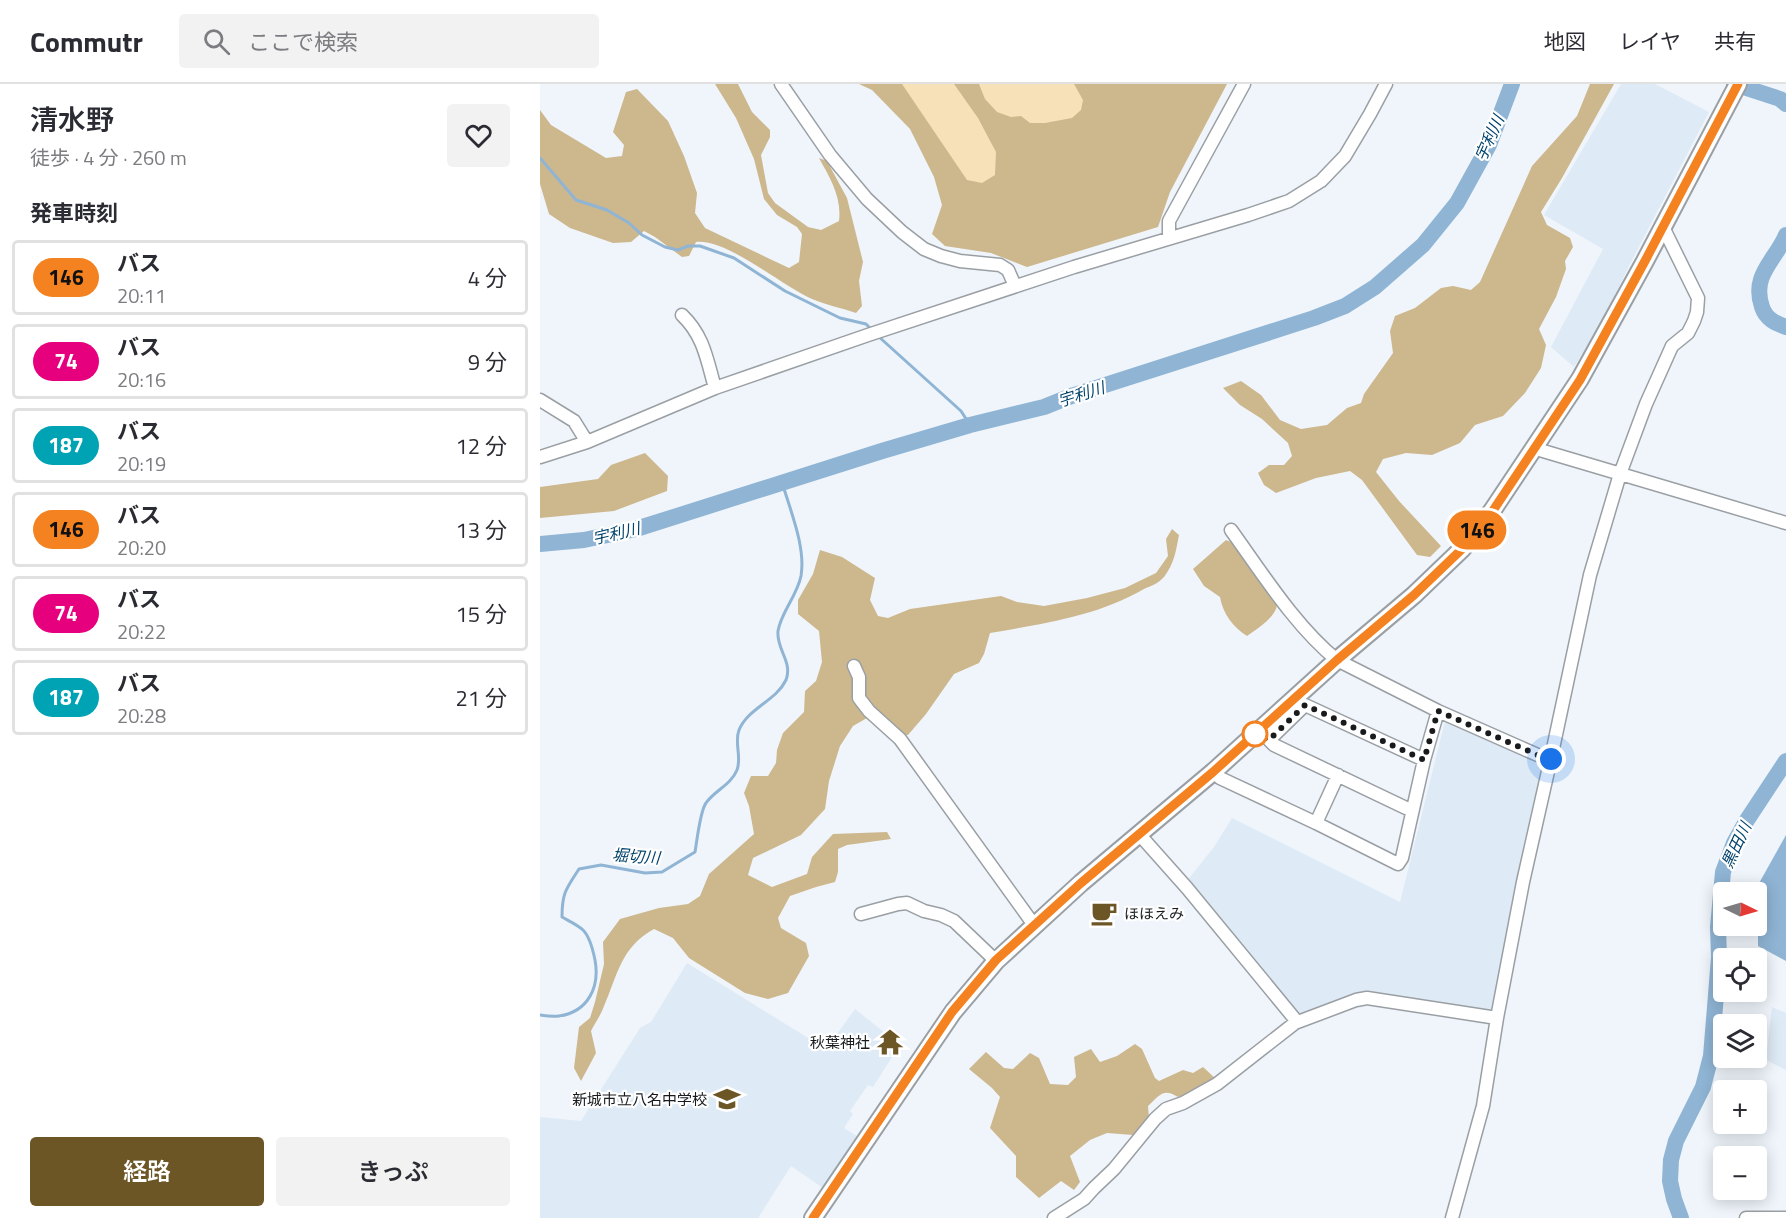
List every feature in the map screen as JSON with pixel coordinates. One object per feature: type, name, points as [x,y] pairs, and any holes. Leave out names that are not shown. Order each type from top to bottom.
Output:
[{"type":"highway","points":[[813,1218],[952,1012],[996,960],[1414,595],[1462,549],[1492,512],[1580,380],[1738,84]]},
{"type":"street","points":[[781,84],[830,155],[867,199],[902,232],[924,249],[941,256],[960,261],[1000,265],[1008,270],[1014,286]]},
{"type":"street","points":[[1169,238],[1170,221],[1244,84]]},
{"type":"street","points":[[540,458],[587,442],[715,388],[868,335],[1014,286],[1288,201],[1321,181],[1345,156],[1386,84]]},
{"type":"street","points":[[1452,1218],[1483,1106],[1522,882],[1590,575],[1620,474],[1646,404],[1672,346],[1688,333],[1697,312],[1698,298],[1663,227]]},
{"type":"street","points":[[682,315],[697,332],[715,388]]},
{"type":"street","points":[[540,400],[574,421],[587,442]]},
{"type":"street","points":[[1533,448],[1786,523]]},
{"type":"street","points":[[1231,530],[1286,606],[1326,651],[1337,660],[1438,711],[1551,759]]},
{"type":"street","points":[[854,666],[859,677],[859,698],[869,711],[900,739],[1034,925]]},
{"type":"street","points":[[1412,809],[1274,745],[1269,740],[1305,705],[1424,760]]},
{"type":"street","points":[[1213,772],[1220,778],[1398,864],[1402,858],[1424,760],[1438,711]]},
{"type":"street","points":[[1316,823],[1338,775]]},
{"type":"street","points":[[1139,834],[1187,888],[1294,1018],[1295,1023]]},
{"type":"street","points":[[861,914],[907,903],[954,921],[996,960]]},
{"type":"street","points":[[1054,1218],[1083,1198],[1114,1169],[1166,1109],[1184,1103],[1217,1084],[1295,1023],[1367,998],[1497,1018]]},
{"type":"street","points":[[1746,1218],[1786,1218]]},
{"type":"shaded area","points":[[715,84],[738,84],[752,112],[770,130],[770,137],[761,155],[768,193],[775,203],[808,227],[821,230],[839,221],[837,196],[819,158],[827,161],[847,198],[863,262],[859,281],[862,306],[856,313],[812,299],[739,255],[709,243],[696,242],[689,256],[682,257],[644,231],[631,242],[613,243],[570,228],[549,214],[540,184],[540,110],[551,125],[606,158],[622,156],[624,145],[613,132],[626,92],[637,89],[668,121],[697,193],[695,213],[705,228],[789,268],[799,262],[802,234],[797,227],[777,215],[764,199],[754,159],[736,118]]},
{"type":"shaded area","points":[[859,84],[902,84],[967,180],[982,183],[995,175],[996,152],[978,118],[954,84],[979,84],[985,99],[997,112],[1011,117],[1021,116],[1030,123],[1045,123],[1072,118],[1081,110],[1083,100],[1074,84],[1227,84],[1170,192],[1158,227],[1027,267],[991,253],[945,246],[932,234],[942,205],[934,177],[910,129],[872,90]]},
{"type":"shaded area","points":[[886,84],[1089,84],[1079,126],[976,192]]},
{"type":"shaded area","points":[[1590,84],[1614,84],[1541,212],[1547,225],[1570,238],[1573,247],[1565,261],[1566,269],[1556,297],[1539,329],[1546,345],[1541,368],[1525,393],[1503,416],[1475,425],[1460,443],[1432,455],[1406,453],[1383,459],[1376,472],[1399,501],[1441,546],[1430,557],[1417,555],[1362,480],[1350,471],[1316,478],[1276,493],[1264,485],[1258,473],[1269,465],[1284,465],[1292,456],[1288,443],[1262,419],[1240,405],[1223,388],[1241,381],[1261,395],[1280,420],[1301,429],[1327,425],[1347,408],[1361,403],[1364,394],[1393,353],[1390,331],[1395,316],[1415,308],[1441,288],[1453,286],[1471,290],[1480,282],[1532,166],[1577,116]]},
{"type":"shaded area","points":[[1621,84],[1655,84],[1709,112],[1602,322],[1574,367],[1551,347],[1603,249],[1544,215]]},
{"type":"shaded area","points":[[645,453],[668,476],[667,491],[614,511],[540,518],[540,487],[598,479],[611,465]]},
{"type":"shaded area","points":[[1172,529],[1179,535],[1176,552],[1167,572],[1157,583],[1108,606],[1089,612],[990,633],[979,663],[954,674],[908,735],[890,734],[867,718],[853,726],[840,746],[829,781],[825,809],[801,835],[753,858],[748,875],[772,887],[807,874],[812,857],[833,834],[887,832],[891,839],[847,845],[838,849],[838,872],[835,882],[790,896],[778,918],[781,928],[806,943],[809,956],[788,993],[768,999],[745,993],[689,958],[673,938],[654,929],[634,944],[617,972],[603,1009],[591,1031],[596,1053],[581,1081],[574,1068],[579,1027],[590,1018],[595,1002],[604,964],[603,942],[620,919],[659,908],[688,904],[700,896],[709,874],[754,834],[744,793],[751,776],[768,776],[776,763],[777,750],[783,733],[804,712],[805,691],[816,681],[822,662],[819,631],[798,614],[798,600],[813,574],[820,550],[842,557],[875,578],[870,600],[878,616],[888,618],[910,609],[1001,596],[1017,602],[1044,606],[1125,588],[1156,573],[1168,556],[1166,539]]},
{"type":"shaded area","points":[[1226,540],[1236,544],[1277,605],[1269,619],[1247,636],[1229,620],[1220,597],[1204,586],[1193,569]]},
{"type":"shaded area","points":[[1445,721],[1548,762],[1494,1009],[1366,992],[1300,1016],[1294,1014],[1186,882],[1214,847],[1232,818],[1400,902]]},
{"type":"shaded area","name":"新城市立八名中学校","points":[[687,963],[826,1049],[855,1009],[890,1037],[894,1054],[873,1087],[868,1085],[850,1111],[853,1114],[844,1128],[857,1136],[823,1188],[791,1166],[758,1218],[540,1218],[540,1117],[581,1121],[640,1028],[651,1022]]},
{"type":"shaded area","points":[[1772,1007],[1786,1013],[1786,1070],[1767,1060]]},
{"type":"shaded area","points":[[1135,1044],[1142,1049],[1155,1078],[1159,1081],[1183,1070],[1193,1073],[1203,1067],[1216,1079],[1198,1091],[1178,1097],[1169,1093],[1158,1096],[1148,1106],[1149,1118],[1133,1135],[1107,1133],[1090,1140],[1070,1156],[1080,1182],[1074,1190],[1061,1181],[1039,1198],[1016,1177],[1016,1156],[990,1128],[1000,1097],[969,1069],[986,1052],[1004,1068],[1013,1069],[1030,1053],[1039,1058],[1050,1084],[1068,1085],[1076,1077],[1074,1057],[1091,1049],[1100,1062],[1117,1056]]},
{"type":"water","points":[[1786,835],[1786,961],[1767,951],[1767,948],[1758,946],[1758,936],[1767,936],[1767,882],[1760,882]]},
{"type":"waterway","name":"宇利川","points":[[540,544],[584,540],[636,529],[882,451],[970,425],[1044,407],[1074,395],[1345,306],[1375,287],[1423,245],[1457,203],[1489,145],[1512,84]]},
{"type":"waterway","name":"黒田川","points":[[1734,84],[1780,99],[1786,104]]},
{"type":"waterway","points":[[540,158],[576,200],[607,210],[629,223],[642,235],[665,247],[678,250],[688,246],[700,246],[734,258],[785,291],[840,318],[866,324],[871,329]]},
{"type":"waterway","name":"黒田川","points":[[1786,235],[1762,277],[1759,296],[1768,318],[1786,327]]},
{"type":"waterway","points":[[878,336],[961,411],[970,425]]},
{"type":"waterway","name":"堀切川","points":[[540,1015],[559,1016],[578,1009],[590,997],[596,980],[594,956],[589,940],[581,928],[562,917],[566,892],[579,869],[601,865],[645,873],[662,872],[695,852],[704,807],[709,799],[731,780],[737,770],[739,760],[737,740],[743,722],[776,694],[786,680],[788,673],[779,644],[778,631],[782,617],[799,583],[802,565],[799,541],[782,482]]},
{"type":"waterway","name":"黒田川","points":[[1681,1218],[1670,1181],[1671,1160],[1676,1141],[1703,1087],[1711,1056],[1723,872],[1734,843],[1747,820],[1786,761]]},
{"type":"bus line","name":"146","points":[[813,1218],[952,1012],[996,960],[1081,883],[1213,772],[1337,660],[1414,595],[1462,549],[1492,512],[1580,380],[1738,84]]},
{"type":"place","name":"ほほえみ","points":[[1104,913]]},
{"type":"place","name":"秋葉神社","points":[[890,1042]]},
{"type":"place","name":"新城市立八名中学校","points":[[727,1099]]},
{"type":"route","points":[[1255,734],[1269,740],[1305,705],[1424,760],[1438,711],[1551,759]]}]
